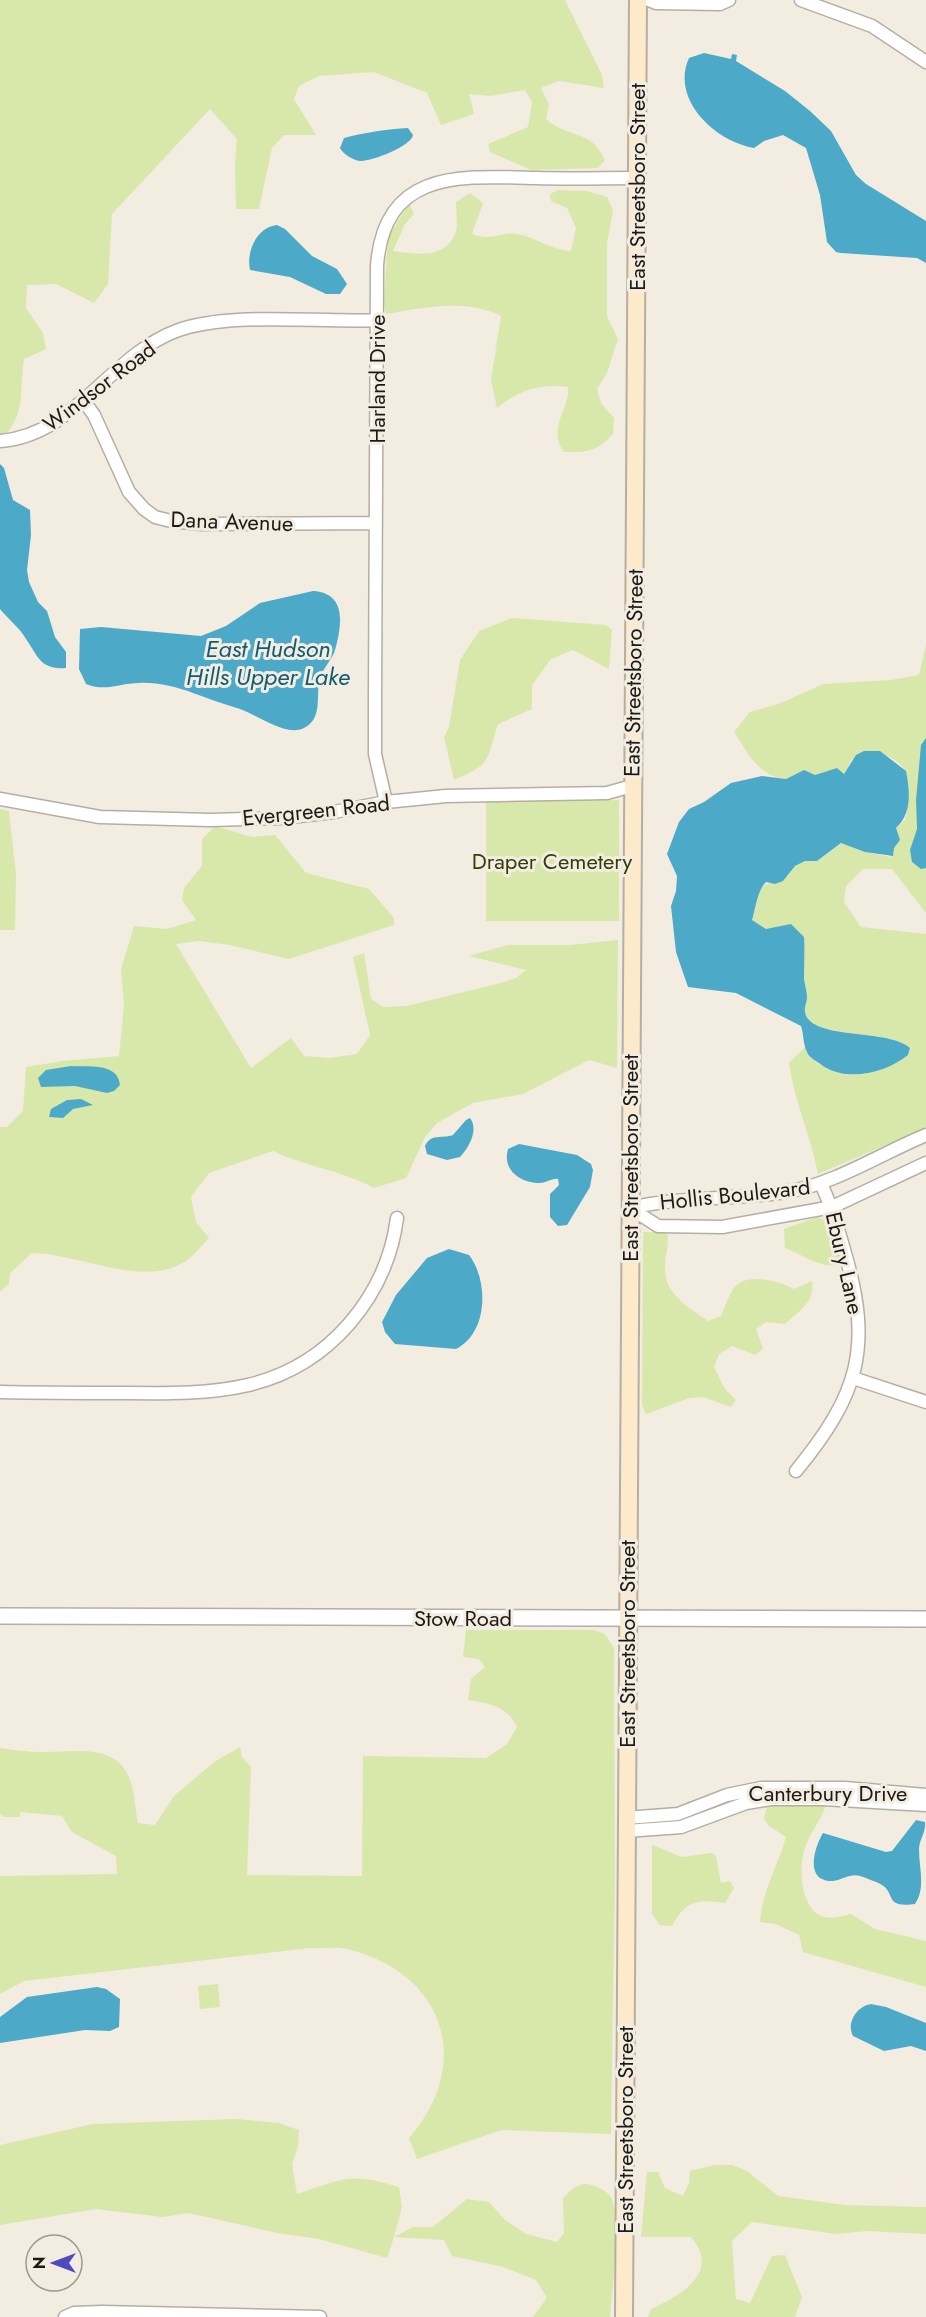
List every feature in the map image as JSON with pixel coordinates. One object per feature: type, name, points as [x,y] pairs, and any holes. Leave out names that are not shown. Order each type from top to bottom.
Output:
[{"type":"main road","name":"East Streetsboro Street","points":[[624,2317],[638,0]]},
{"type":"street","points":[[650,0],[656,3],[709,4],[729,0]]},
{"type":"street","points":[[801,0],[848,15],[872,26],[926,62]]},
{"type":"street","name":"Harland Drive","points":[[386,802],[375,754],[377,266],[383,230],[400,203],[418,189],[457,178],[636,178]]},
{"type":"street","name":"Windsor Road","points":[[0,441],[21,439],[45,430],[84,400],[134,356],[157,341],[187,328],[238,320],[377,320]]},
{"type":"street","name":"Dana Avenue","points":[[84,400],[94,415],[129,492],[144,509],[155,517],[201,524],[376,523]]},
{"type":"street","name":"Evergreen Road","points":[[0,799],[100,817],[138,820],[282,818],[334,812],[386,802],[446,796],[606,793],[632,786]]},
{"type":"street","name":"Hollis Boulevard","points":[[630,1208],[654,1202],[787,1192],[821,1184],[926,1135]]},
{"type":"street","name":"Hollis Boulevard","points":[[630,1208],[658,1226],[722,1227],[832,1207],[926,1163]]},
{"type":"street","name":"Ebury Lane","points":[[796,1471],[837,1416],[853,1378],[859,1344],[859,1316],[852,1279],[832,1207],[821,1184]]},
{"type":"street","points":[[0,1392],[198,1394],[259,1384],[290,1371],[322,1351],[359,1313],[371,1295],[391,1249],[397,1218]]},
{"type":"street","points":[[853,1378],[926,1402]]},
{"type":"street","name":"Stow Road","points":[[0,1616],[926,1618]]},
{"type":"street","name":"Canterbury Drive","points":[[626,1824],[681,1827],[771,1794],[926,1795]]},
{"type":"street","name":"Canterbury Drive","points":[[886,1796],[926,1805]]},
{"type":"street","points":[[66,2317],[74,2313],[102,2312],[320,2317]]},
{"type":"green space","points":[[0,0],[565,0],[602,75],[604,88],[559,81],[541,88],[549,104],[546,119],[554,125],[586,138],[593,143],[605,160],[598,168],[531,170],[490,152],[488,144],[528,127],[532,102],[525,90],[490,96],[469,94],[474,114],[441,125],[427,93],[374,72],[319,76],[299,86],[294,99],[316,135],[284,135],[272,148],[259,209],[236,209],[237,139],[210,109],[112,214],[108,284],[94,303],[56,284],[27,285],[26,308],[43,333],[46,349],[24,359],[18,413],[9,430],[0,438]]},
{"type":"green space","points":[[558,190],[587,191],[607,197],[613,210],[607,243],[607,316],[618,339],[607,373],[597,389],[601,403],[614,418],[613,434],[596,448],[579,452],[564,452],[557,434],[568,395],[568,387],[539,387],[513,397],[497,408],[491,380],[501,316],[488,310],[459,306],[429,307],[386,314],[384,301],[388,237],[409,204],[414,214],[405,224],[393,251],[421,254],[446,247],[456,231],[456,202],[470,193],[483,203],[472,234],[491,237],[518,234],[571,251],[576,228],[567,208],[551,201],[550,194]]},
{"type":"green space","points":[[512,618],[606,625],[612,630],[609,669],[573,650],[551,659],[532,685],[532,709],[498,724],[486,760],[475,770],[454,780],[444,737],[449,727],[460,660],[479,631]]},
{"type":"green space","points":[[926,644],[926,913],[892,869],[863,869],[846,886],[844,902],[861,927],[926,934],[926,1128],[818,1174],[789,1063],[805,1047],[809,1057],[827,1069],[848,1075],[872,1071],[908,1055],[910,1048],[900,1042],[835,1031],[810,1021],[805,1012],[807,998],[804,979],[804,937],[766,929],[752,920],[759,894],[764,886],[789,875],[792,868],[805,861],[817,861],[842,843],[865,852],[890,857],[896,828],[905,820],[907,813],[907,776],[899,763],[892,758],[868,753],[852,759],[844,774],[837,768],[815,775],[795,774],[786,779],[777,777],[768,774],[755,763],[734,732],[750,712],[781,703],[823,684],[891,680],[919,675]]},
{"type":"green space","name":"Draper Cemetery","points":[[486,800],[619,800],[619,921],[486,921]]},
{"type":"green space","points":[[0,809],[9,811],[16,874],[15,930],[0,930]]},
{"type":"green space","points":[[215,826],[252,837],[275,835],[306,873],[369,889],[394,918],[394,925],[289,959],[230,945],[199,941],[176,944],[251,1068],[291,1038],[304,1056],[330,1058],[357,1054],[370,1035],[353,957],[364,953],[371,999],[383,1007],[406,1006],[497,984],[516,978],[526,970],[469,956],[508,945],[570,945],[618,940],[617,1068],[589,1060],[523,1094],[473,1103],[437,1123],[425,1137],[406,1178],[374,1188],[273,1151],[209,1173],[191,1197],[196,1222],[209,1238],[186,1261],[169,1269],[151,1272],[131,1271],[50,1254],[32,1253],[10,1273],[9,1284],[0,1292],[0,1127],[7,1127],[23,1111],[26,1067],[119,1056],[124,1005],[121,969],[134,926],[167,929],[196,920],[182,900],[184,888],[202,866],[202,839]]},
{"type":"green space","points":[[817,1217],[827,1221],[841,1264],[835,1266],[820,1264],[785,1248],[784,1229]]},
{"type":"green space","points":[[643,1232],[667,1232],[665,1276],[668,1284],[678,1298],[708,1321],[721,1316],[733,1289],[745,1280],[762,1279],[794,1289],[812,1281],[808,1301],[785,1324],[766,1322],[756,1329],[763,1349],[755,1355],[732,1346],[719,1354],[714,1367],[725,1389],[736,1400],[731,1407],[703,1397],[689,1398],[646,1414],[642,1405]]},
{"type":"green space","points":[[466,1630],[593,1630],[605,1634],[614,1648],[615,1879],[611,2134],[501,2130],[417,2159],[409,2138],[429,2110],[440,2081],[444,2053],[440,2026],[428,2001],[409,1980],[383,1962],[351,1950],[310,1948],[24,1981],[0,1994],[0,1876],[117,1874],[116,1856],[72,1832],[62,1816],[20,1812],[20,1817],[4,1817],[0,1814],[0,1748],[37,1752],[91,1752],[113,1758],[122,1766],[131,1782],[138,1823],[155,1825],[174,1796],[214,1762],[240,1747],[242,1757],[251,1767],[247,1875],[362,1876],[363,1756],[486,1758],[507,1744],[517,1727],[503,1710],[490,1704],[468,1700],[471,1679],[485,1667],[479,1659],[463,1657]]},
{"type":"green space","points":[[826,1805],[806,1845],[802,1859],[803,1888],[810,1906],[824,1917],[851,1914],[875,1929],[926,1941],[926,1987],[803,1952],[799,1935],[776,1924],[760,1922],[767,1889],[786,1837],[769,1826],[764,1819],[767,1806]]},
{"type":"green space","points":[[652,1845],[682,1857],[712,1853],[716,1856],[721,1883],[730,1881],[734,1888],[725,1903],[707,1901],[693,1903],[682,1911],[672,1926],[660,1925],[652,1914]]},
{"type":"green space","points":[[218,1984],[220,2007],[200,2009],[198,1986]]},
{"type":"green space","points":[[236,2119],[279,2123],[299,2130],[298,2147],[292,2164],[297,2194],[337,2181],[358,2178],[399,2187],[402,2207],[387,2258],[319,2239],[277,2233],[189,2213],[162,2217],[96,2209],[0,2225],[0,2145],[93,2124]]},
{"type":"green space","points":[[714,2165],[732,2165],[747,2171],[778,2196],[845,2205],[926,2207],[926,2234],[868,2231],[836,2234],[752,2222],[732,2241],[736,2299],[750,2303],[772,2256],[785,2255],[802,2297],[795,2317],[648,2317],[651,2309],[675,2297],[694,2281],[700,2271],[702,2261],[699,2250],[691,2237],[641,2237],[647,2172],[658,2172],[665,2188],[683,2196],[689,2183],[690,2171]]},
{"type":"green space","points":[[590,2184],[605,2191],[614,2205],[616,2235],[610,2317],[533,2317],[547,2298],[536,2280],[503,2267],[452,2256],[444,2240],[394,2237],[413,2227],[433,2227],[467,2199],[489,2202],[505,2220],[526,2234],[557,2242],[564,2233],[563,2198],[574,2188]]},
{"type":"water","points":[[704,53],[731,59],[732,54],[737,55],[736,61],[785,91],[810,111],[831,131],[856,175],[866,184],[926,221],[926,263],[917,258],[836,252],[827,242],[820,195],[806,148],[783,135],[764,141],[754,148],[740,144],[712,128],[691,103],[686,89],[685,74],[689,58]]},
{"type":"water","points":[[408,128],[413,135],[406,144],[372,159],[360,161],[351,158],[340,148],[344,138]]},
{"type":"water","points":[[277,225],[285,229],[312,256],[337,269],[347,284],[340,294],[326,294],[290,277],[250,270],[250,255],[254,241],[264,230]]},
{"type":"water","points":[[0,464],[4,468],[13,500],[30,510],[31,535],[27,570],[29,582],[38,602],[47,611],[55,637],[66,652],[66,668],[50,667],[41,661],[21,631],[0,609]]},
{"type":"water","name":"East Hudson Hills Upper Lake","points":[[313,591],[324,593],[332,598],[337,604],[340,621],[335,650],[320,678],[317,712],[310,724],[304,728],[289,730],[280,728],[240,709],[166,685],[132,683],[106,687],[93,686],[86,684],[79,669],[80,629],[101,627],[201,636],[226,626],[260,603]]},
{"type":"water","points":[[926,738],[926,868],[921,869],[912,862],[910,850],[917,829],[916,800],[921,745]]},
{"type":"water","points":[[864,751],[880,751],[906,771],[907,809],[896,828],[900,840],[894,848],[893,856],[865,852],[841,843],[817,861],[805,861],[795,866],[783,881],[775,884],[766,882],[759,895],[752,920],[766,929],[791,924],[804,937],[804,979],[807,998],[805,1012],[810,1021],[835,1031],[900,1042],[910,1048],[908,1055],[888,1067],[864,1074],[851,1074],[828,1069],[810,1057],[805,1048],[801,1026],[736,993],[688,987],[676,952],[671,906],[676,891],[677,876],[667,854],[679,822],[689,809],[704,802],[731,783],[762,776],[786,779],[804,770],[815,775],[837,768],[844,774],[856,755]]},
{"type":"water","points":[[71,1066],[108,1069],[114,1072],[120,1085],[114,1091],[107,1093],[75,1086],[41,1087],[38,1078],[46,1070]]},
{"type":"water","points":[[81,1099],[93,1105],[73,1109],[63,1118],[49,1117],[51,1109],[67,1100]]},
{"type":"water","points":[[470,1118],[474,1128],[473,1133],[467,1148],[460,1157],[447,1160],[427,1154],[425,1146],[430,1139],[453,1135]]},
{"type":"water","points":[[519,1144],[577,1155],[591,1164],[593,1170],[590,1187],[567,1225],[558,1226],[550,1217],[550,1194],[559,1185],[558,1179],[543,1183],[526,1181],[510,1169],[508,1149]]},
{"type":"water","points":[[449,1249],[469,1255],[480,1278],[482,1306],[474,1331],[467,1341],[456,1349],[395,1344],[385,1332],[382,1322],[396,1295],[427,1258]]},
{"type":"water","points":[[916,1820],[925,1822],[925,1826],[919,1850],[920,1891],[915,1904],[905,1905],[895,1902],[882,1885],[860,1876],[853,1875],[833,1881],[824,1880],[818,1876],[814,1863],[823,1833],[886,1852],[892,1851]]},
{"type":"water","points":[[97,1987],[106,1989],[120,1999],[119,2027],[110,2031],[85,2030],[0,2043],[0,2017],[27,1997]]},
{"type":"water","points":[[871,2004],[886,2007],[926,2023],[926,2051],[911,2046],[884,2051],[853,2036],[851,2026],[854,2016],[861,2008]]}]
